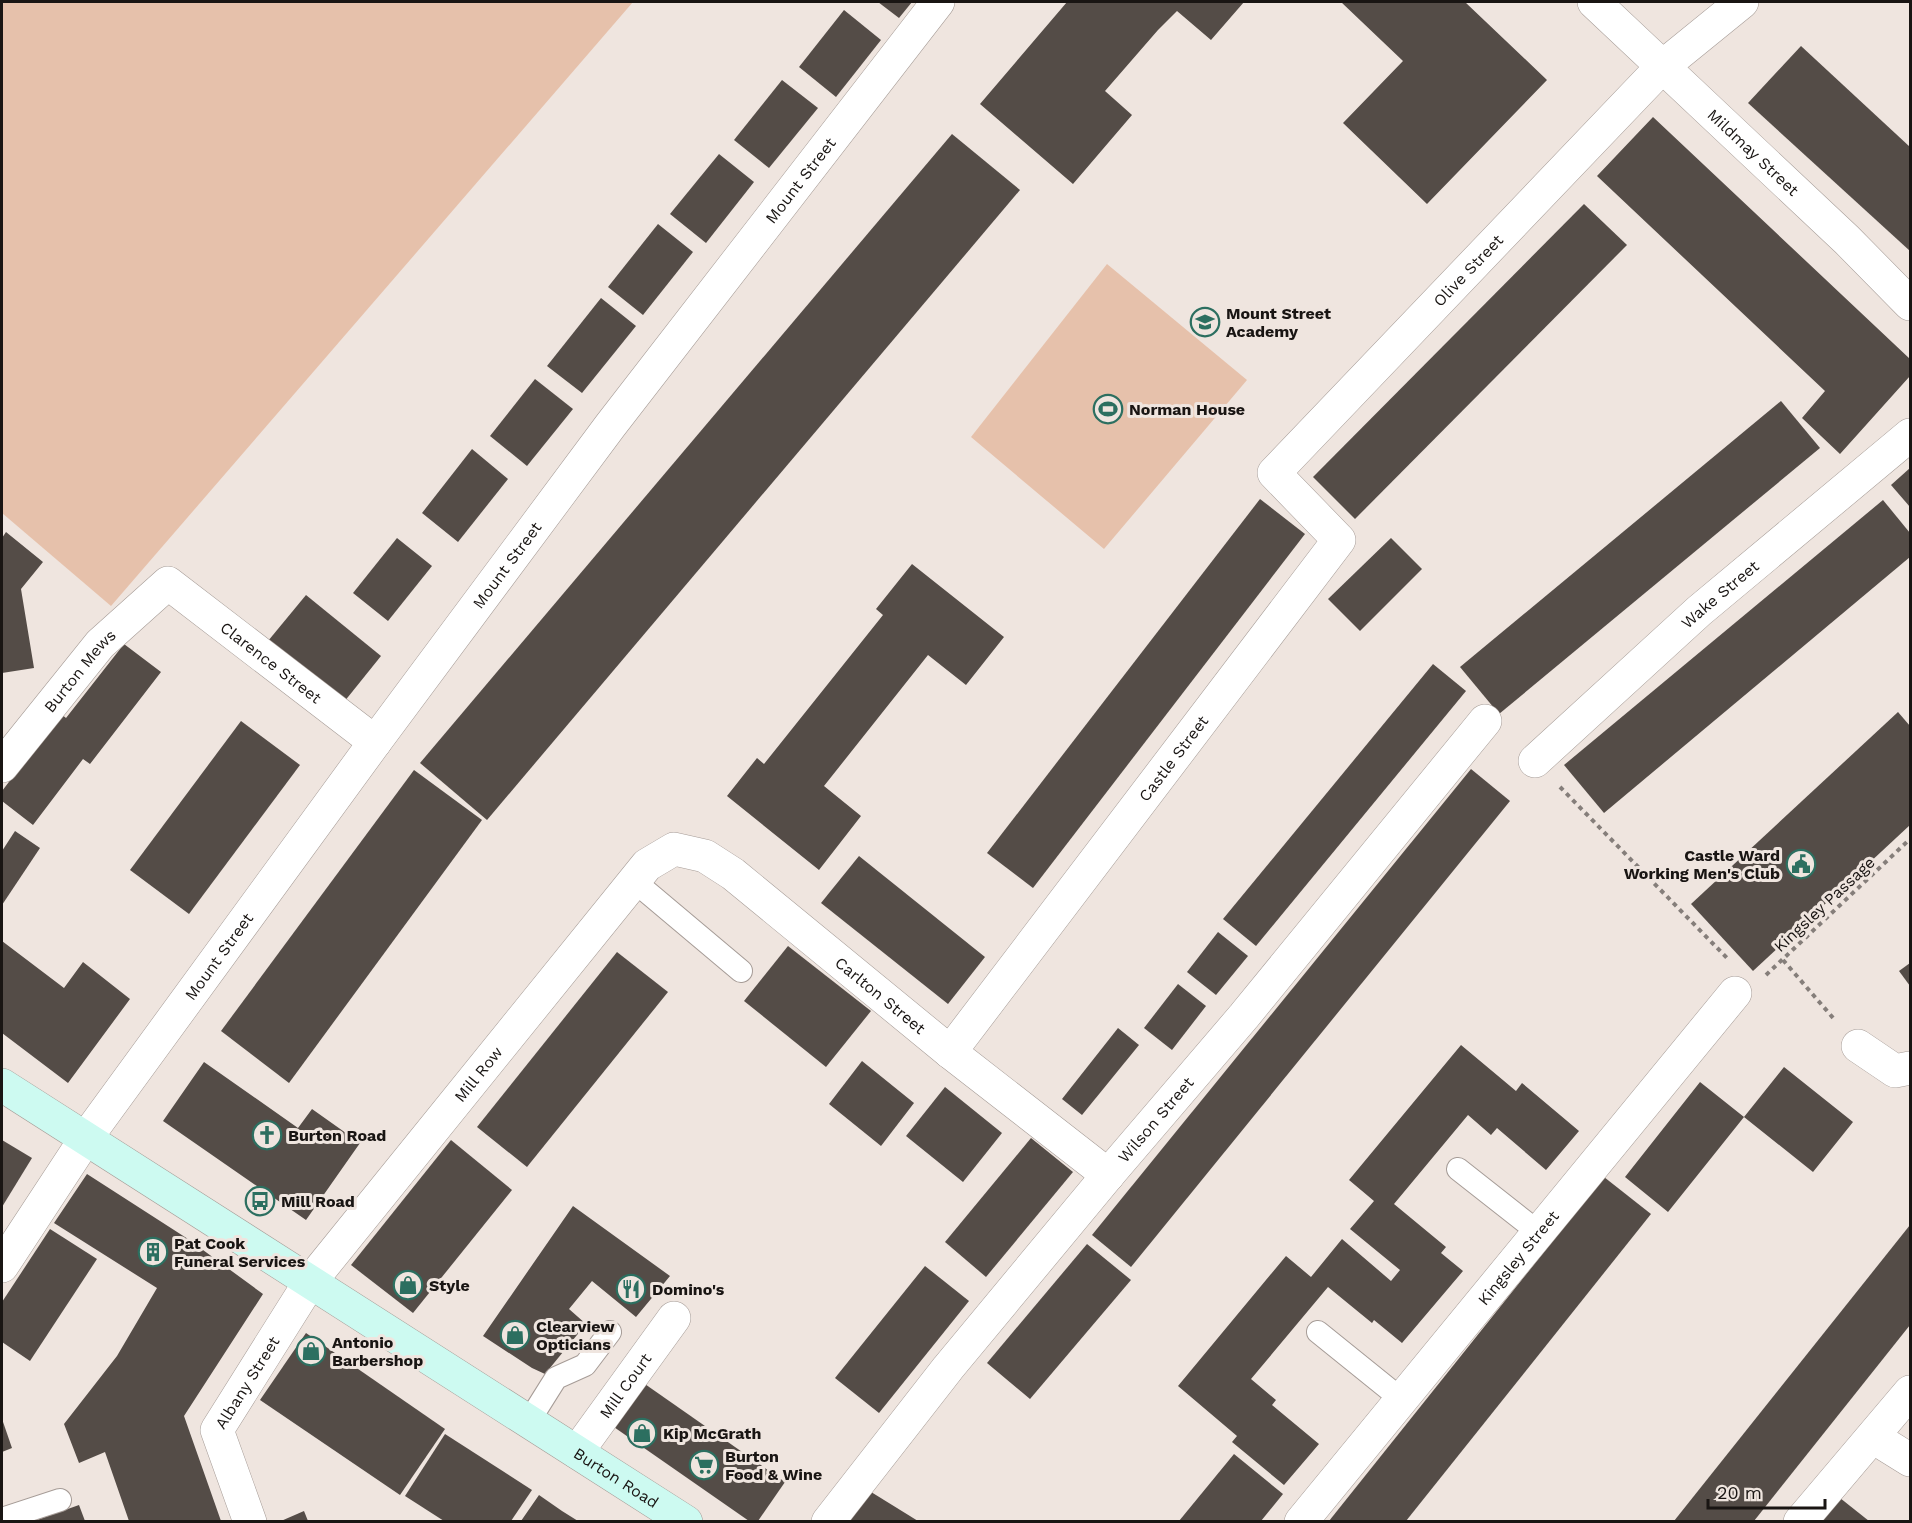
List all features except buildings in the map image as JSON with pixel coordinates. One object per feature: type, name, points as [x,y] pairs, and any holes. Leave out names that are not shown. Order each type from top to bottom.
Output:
[{"type":"street","name":"Mount Street","points":[[86,1138],[375,742],[610,426],[938,2]]},
{"type":"street","name":"Mildmay Street","points":[[1594,2],[1847,240],[1911,304]]},
{"type":"street","name":"Olive Street","points":[[1274,473],[1662,67],[1742,2]]},
{"type":"street","name":"Wake Street","points":[[1534,761],[1699,610],[1911,435]]},
{"type":"street","name":"Castle Street","points":[[950,1052],[1339,540],[1274,473]]},
{"type":"street","name":"Clarence Street","points":[[168,583],[375,742]]},
{"type":"street","name":"Burton Mews","points":[[2,766],[100,644],[168,583]]},
{"type":"street","name":"Wilson Street","points":[[828,1521],[948,1368],[1244,1016],[1485,721]]},
{"type":"street","name":"Carlton Street","points":[[640,873],[675,849],[705,855],[734,874],[950,1052],[1108,1175]]},
{"type":"street","name":"Mill Row","points":[[310,1282],[640,873]]},
{"type":"street","name":"Kingsley Street","points":[[1301,1521],[1735,993]]},
{"type":"street","points":[[1858,1046],[1895,1071],[1911,1068]]},
{"type":"street","name":"Burton Road","points":[[2,1085],[686,1521]]},
{"type":"street","points":[[2,1266],[86,1138]]},
{"type":"street","name":"Albany Street","points":[[250,1521],[217,1430],[310,1282]]},
{"type":"street","name":"Mill Court","points":[[577,1452],[674,1318]]},
{"type":"street","points":[[1800,1521],[1911,1392]]},
{"type":"street","points":[[1873,1437],[1911,1460]]},
{"type":"lane","points":[[640,873],[741,972]]},
{"type":"lane","points":[[1458,1169],[1538,1232]]},
{"type":"lane","points":[[529,1421],[556,1378],[585,1365],[610,1332]]},
{"type":"lane","points":[[1318,1332],[1401,1399]]},
{"type":"lane","points":[[2,1519],[60,1500]]},
{"type":"path","points":[[1534,761],[1730,961]]},
{"type":"path","name":"Kingsley Passage","points":[[1735,993],[1754,986],[1911,839]]},
{"type":"path","points":[[1783,960],[1858,1046]]},
{"type":"shaded area","points":[[2,2],[633,2],[111,606],[2,513]]},
{"type":"shaded area","name":"Norman House","points":[[1107,264],[1247,380],[1104,549],[971,437]]},
{"type":"place","name":"Mount Street Academy","points":[[1205,322]]},
{"type":"place","name":"Norman House","points":[[1108,409]]},
{"type":"place","name":"Castle Ward Working Men's Club","points":[[1801,864]]},
{"type":"place","name":"Burton Road","points":[[267,1135]]},
{"type":"place","name":"Mill Road","points":[[260,1201]]},
{"type":"place","name":"Pat Cook Funeral Services","points":[[153,1252]]},
{"type":"place","name":"Style","points":[[408,1285]]},
{"type":"place","name":"Domino's","points":[[631,1289]]},
{"type":"place","name":"Clearview Opticians","points":[[515,1335]]},
{"type":"place","name":"Antonio Barbershop","points":[[311,1351]]},
{"type":"place","name":"Kip McGrath","points":[[642,1433]]},
{"type":"place","name":"Burton Food & Wine","points":[[704,1465]]}]
